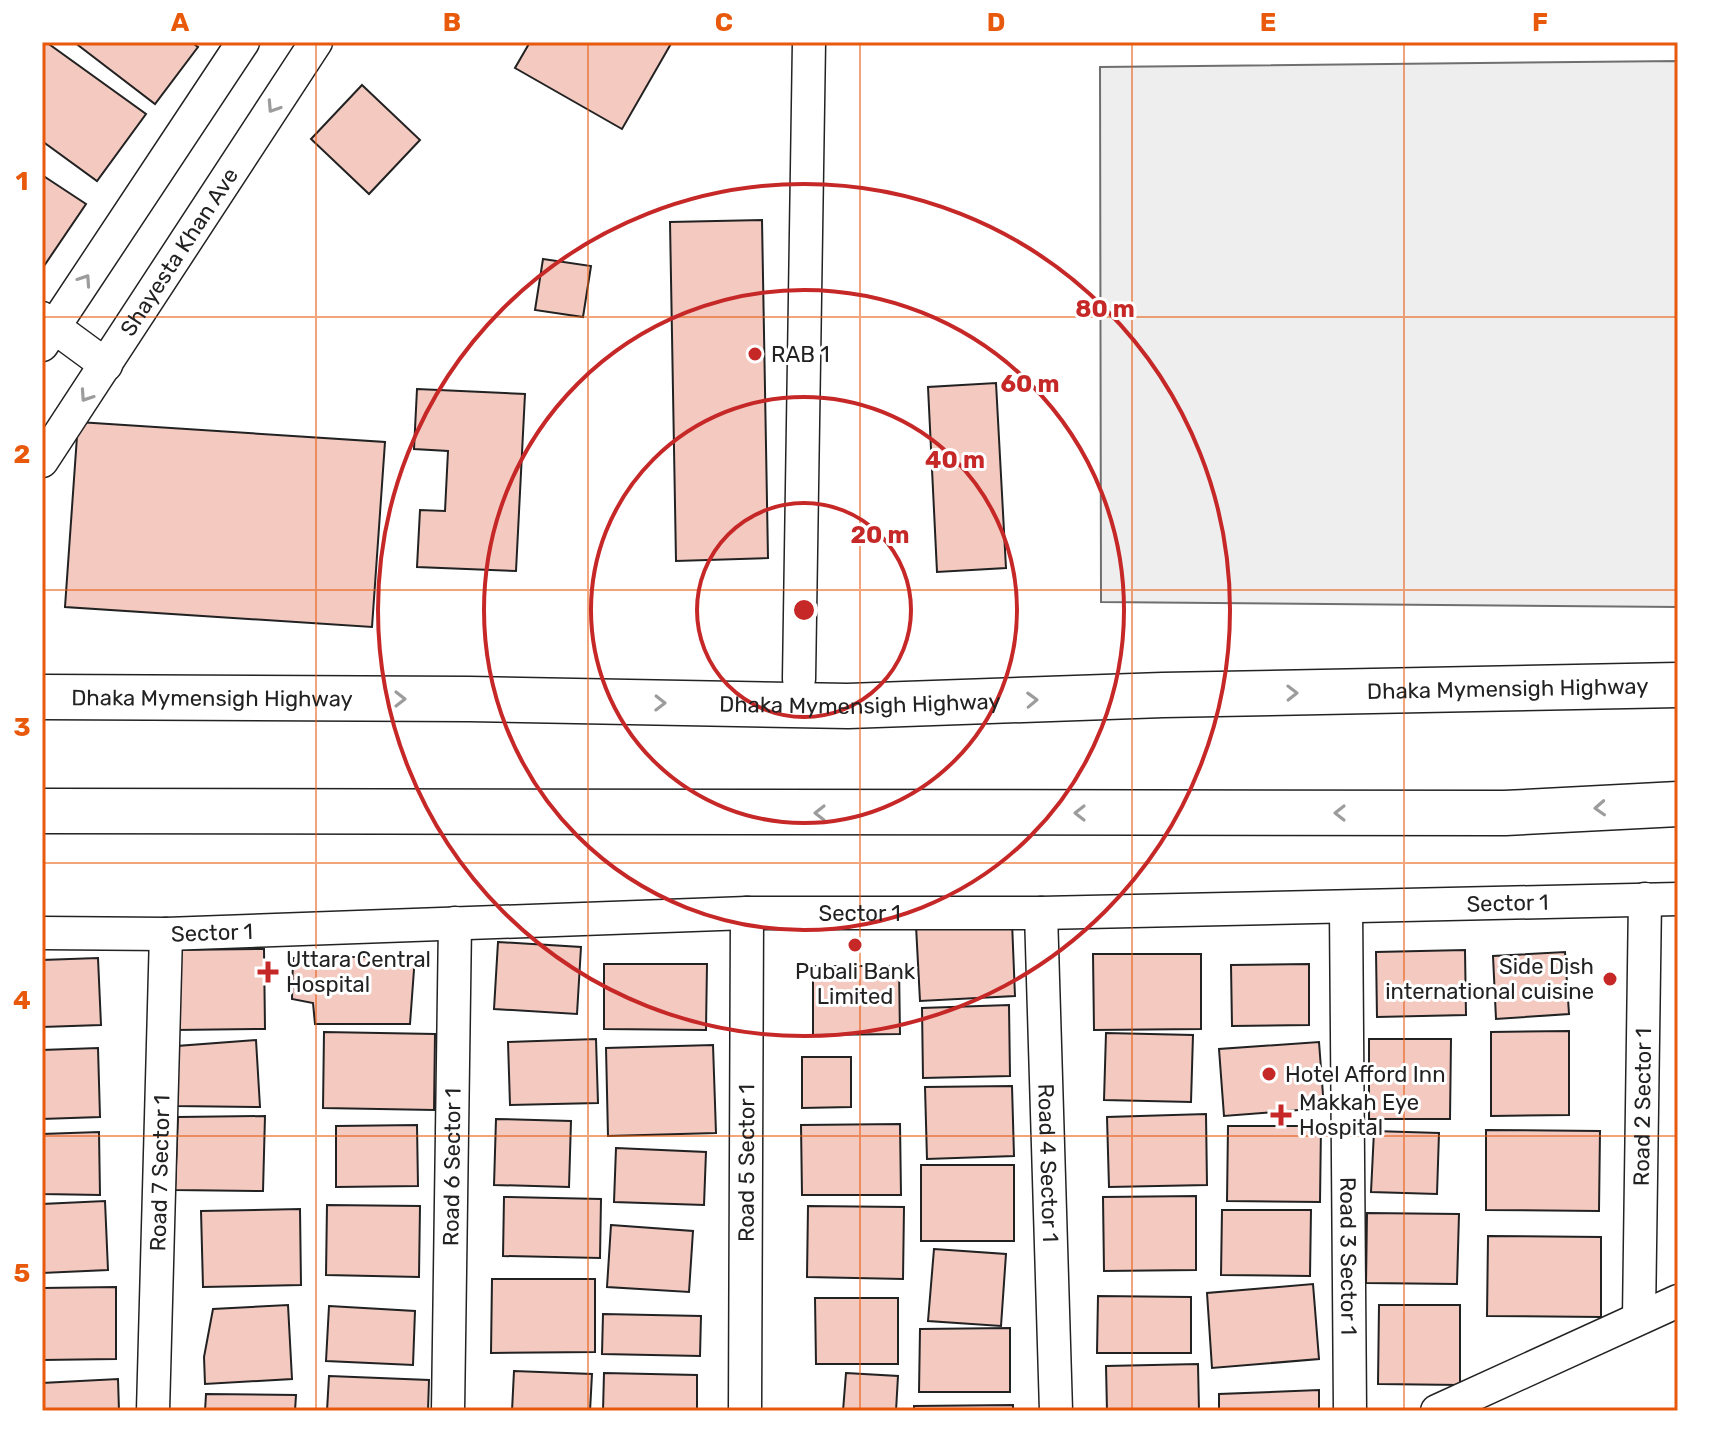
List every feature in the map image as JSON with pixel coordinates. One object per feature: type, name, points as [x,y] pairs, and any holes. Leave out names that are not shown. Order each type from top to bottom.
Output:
[{"type":"highway","name":"Dhaka Mymensigh Highway","points":[[42,697],[469,699],[848,706],[1147,696],[1678,685]]},
{"type":"highway","points":[[42,811],[1505,813],[1678,804]]},
{"type":"street","points":[[106,365],[46,330],[243,42]]},
{"type":"street","name":"Shayesta Khan Ave","points":[[42,461],[316,42]]},
{"type":"street","points":[[799,679],[809,42]]},
{"type":"street","name":"Road 2 Sector 1","points":[[1639,1317],[1645,899]]},
{"type":"street","name":"Sector 1","points":[[42,933],[166,934],[747,913],[1041,913],[1678,899]]},
{"type":"street","name":"Road 3 Sector 1","points":[[1346,908],[1350,1411]]},
{"type":"street","name":"Road 5 Sector 1","points":[[745,1411],[747,913]]},
{"type":"street","name":"Road 4 Sector 1","points":[[1041,913],[1056,1411]]},
{"type":"street","name":"Road 6 Sector 1","points":[[448,1411],[455,923]]},
{"type":"street","name":"Road 7 Sector 1","points":[[153,1411],[166,934]]},
{"type":"street","points":[[1437,1411],[1678,1301]]},
{"type":"shaded area","points":[[1678,61],[1678,607],[1101,602],[1100,67]]},
{"type":"building","points":[[42,42],[146,114],[97,181],[42,141]]},
{"type":"building","points":[[74,42],[191,42],[198,47],[155,104]]},
{"type":"building","points":[[530,42],[672,42],[622,129],[515,68]]},
{"type":"building","points":[[362,85],[420,140],[369,194],[311,139]]},
{"type":"building","points":[[42,175],[86,204],[42,269]]},
{"type":"building","points":[[762,220],[768,558],[676,561],[670,222]]},
{"type":"building","points":[[543,259],[591,266],[583,317],[535,310]]},
{"type":"building","points":[[996,383],[1006,568],[937,572],[928,387]]},
{"type":"building","points":[[417,389],[525,394],[516,571],[417,567],[420,510],[445,511],[448,451],[414,449]]},
{"type":"building","points":[[78,422],[385,442],[372,627],[65,607]]},
{"type":"building","points":[[1012,922],[1015,996],[920,1001],[916,926]]},
{"type":"building","points":[[498,942],[581,947],[577,1014],[494,1009]]},
{"type":"building","points":[[264,949],[265,1029],[175,1030],[174,950]]},
{"type":"building","points":[[1465,950],[1466,1015],[1377,1017],[1376,952]]},
{"type":"building","points":[[1565,952],[1569,1014],[1496,1019],[1493,956]]},
{"type":"building","points":[[1093,954],[1201,954],[1201,1029],[1094,1030]]},
{"type":"building","points":[[415,956],[410,1024],[315,1024],[313,1003],[292,999],[293,958]]},
{"type":"building","points":[[98,958],[101,1025],[42,1027],[42,960]]},
{"type":"building","points":[[604,964],[707,964],[706,1030],[604,1029]]},
{"type":"building","points":[[1309,964],[1309,1025],[1232,1026],[1231,965]]},
{"type":"building","points":[[813,966],[899,966],[900,1034],[813,1035]]},
{"type":"building","points":[[1009,1005],[1010,1076],[923,1078],[922,1008]]},
{"type":"building","points":[[1569,1031],[1569,1115],[1491,1116],[1491,1032]]},
{"type":"building","points":[[324,1032],[435,1034],[434,1110],[323,1108]]},
{"type":"building","points":[[1106,1033],[1193,1035],[1191,1102],[1104,1100]]},
{"type":"building","points":[[596,1039],[598,1103],[510,1105],[508,1042]]},
{"type":"building","points":[[1369,1039],[1451,1039],[1450,1119],[1369,1119]]},
{"type":"building","points":[[256,1040],[260,1107],[174,1106],[177,1046]]},
{"type":"building","name":"Hotel Afford Inn","points":[[1319,1042],[1324,1108],[1224,1116],[1219,1049]]},
{"type":"building","points":[[713,1045],[716,1133],[608,1136],[606,1048]]},
{"type":"building","points":[[98,1048],[100,1117],[42,1119],[42,1050]]},
{"type":"building","points":[[802,1057],[851,1057],[851,1107],[802,1108]]},
{"type":"building","points":[[1012,1086],[1014,1156],[927,1159],[925,1087]]},
{"type":"building","points":[[1206,1114],[1207,1185],[1109,1187],[1107,1117]]},
{"type":"building","points":[[265,1116],[263,1191],[175,1190],[178,1117]]},
{"type":"building","points":[[496,1119],[571,1121],[569,1187],[494,1185]]},
{"type":"building","points":[[900,1124],[901,1195],[802,1195],[801,1125]]},
{"type":"building","points":[[417,1125],[418,1186],[336,1187],[336,1126]]},
{"type":"building","points":[[1228,1126],[1321,1126],[1320,1202],[1227,1201]]},
{"type":"building","points":[[1486,1130],[1600,1131],[1599,1211],[1486,1210]]},
{"type":"building","points":[[1374,1131],[1439,1133],[1437,1194],[1371,1192]]},
{"type":"building","points":[[99,1132],[100,1195],[42,1194],[42,1134]]},
{"type":"building","points":[[616,1148],[706,1152],[704,1205],[614,1202]]},
{"type":"building","points":[[921,1165],[1014,1165],[1014,1241],[921,1241]]},
{"type":"building","points":[[1196,1196],[1196,1270],[1104,1271],[1103,1197]]},
{"type":"building","points":[[504,1197],[601,1199],[600,1258],[503,1256]]},
{"type":"building","points":[[105,1201],[108,1270],[42,1273],[42,1204]]},
{"type":"building","points":[[327,1205],[420,1206],[419,1277],[326,1275]]},
{"type":"building","points":[[808,1206],[904,1207],[903,1279],[807,1277]]},
{"type":"building","points":[[300,1209],[301,1285],[203,1287],[201,1211]]},
{"type":"building","points":[[1222,1210],[1311,1210],[1310,1276],[1221,1275]]},
{"type":"building","points":[[1367,1213],[1459,1214],[1457,1284],[1366,1283]]},
{"type":"building","points":[[611,1225],[693,1231],[689,1292],[607,1287]]},
{"type":"building","points":[[1488,1236],[1601,1237],[1601,1317],[1487,1316]]},
{"type":"building","points":[[934,1249],[1006,1254],[1001,1326],[928,1321]]},
{"type":"building","points":[[492,1279],[595,1279],[595,1352],[491,1353]]},
{"type":"building","points":[[1313,1284],[1319,1359],[1212,1368],[1207,1293]]},
{"type":"building","points":[[116,1287],[116,1359],[42,1360],[42,1288]]},
{"type":"building","points":[[1098,1296],[1191,1297],[1191,1353],[1097,1353]]},
{"type":"building","points":[[815,1298],[898,1298],[898,1364],[816,1364]]},
{"type":"building","points":[[288,1305],[292,1379],[205,1384],[204,1357],[213,1309]]},
{"type":"building","points":[[1379,1305],[1460,1305],[1460,1385],[1378,1384]]},
{"type":"building","points":[[329,1306],[415,1311],[413,1365],[326,1361]]},
{"type":"building","points":[[603,1314],[701,1316],[700,1356],[602,1354]]},
{"type":"building","points":[[1010,1328],[1010,1392],[919,1392],[920,1329]]},
{"type":"building","points":[[1198,1364],[1199,1411],[1107,1411],[1106,1366]]},
{"type":"building","points":[[514,1371],[592,1374],[590,1411],[512,1411]]},
{"type":"building","points":[[604,1373],[697,1375],[697,1411],[603,1411]]},
{"type":"building","points":[[846,1373],[898,1376],[896,1411],[843,1411]]},
{"type":"building","points":[[329,1376],[429,1380],[428,1411],[327,1411]]},
{"type":"building","points":[[118,1379],[119,1411],[42,1411],[42,1383]]},
{"type":"building","points":[[1319,1390],[1319,1411],[1219,1411],[1219,1394]]},
{"type":"building","points":[[206,1394],[296,1395],[295,1411],[205,1411]]},
{"type":"building","points":[[1013,1405],[1013,1411],[914,1411],[914,1406]]},
{"type":"place","name":"RAB 1","points":[[755,354]]},
{"type":"place","name":"Pubali Bank Limited","points":[[855,945]]},
{"type":"place","name":"Uttara Central Hospital","points":[[268,972]]},
{"type":"place","name":"Side Dish international cuisine","points":[[1610,979]]},
{"type":"place","name":"Hotel Afford Inn","points":[[1269,1074]]},
{"type":"place","name":"Makkah Eye Hospital","points":[[1281,1115]]}]
